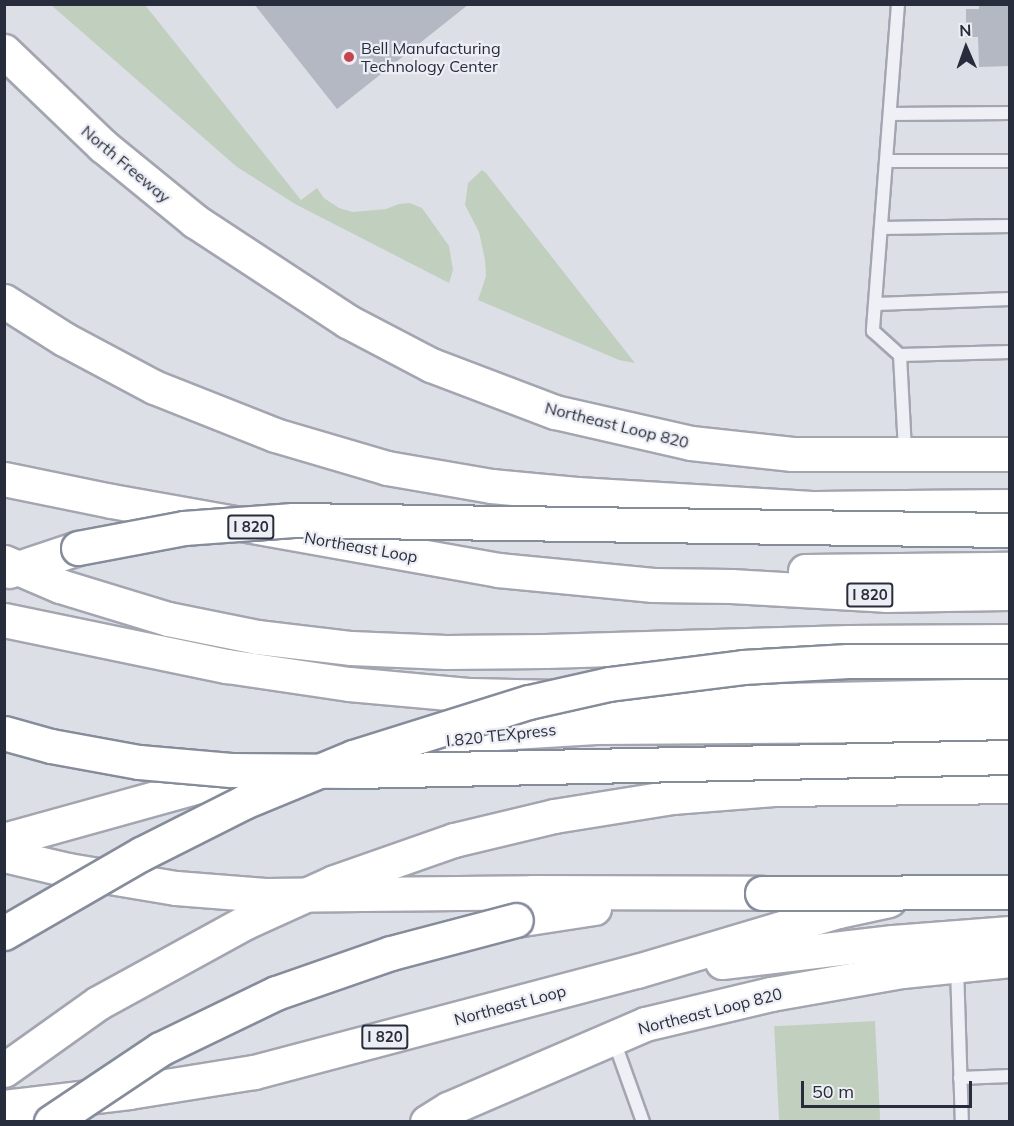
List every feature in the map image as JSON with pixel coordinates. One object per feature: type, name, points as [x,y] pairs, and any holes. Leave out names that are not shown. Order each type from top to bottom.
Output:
[{"type":"main road","name":"North Freeway","points":[[4,51],[50,97],[147,185],[258,265]]},
{"type":"main road","name":"Northeast Loop 820","points":[[258,265],[347,321],[431,365],[555,412],[647,435],[741,450],[792,454],[1010,454]]},
{"type":"main road","points":[[4,301],[64,339],[154,387],[274,435],[387,468],[491,486],[601,496],[816,508],[1010,506]]},
{"type":"main road","name":"Northeast Loop","points":[[4,479],[111,501],[498,570],[611,583],[731,586],[885,596],[1010,593]]},
{"type":"main road","points":[[4,573],[78,548],[184,528],[293,520],[1010,530]]},
{"type":"main road","points":[[4,562],[60,586],[168,619],[257,637],[351,648],[446,652],[545,651],[849,642],[1010,641]]},
{"type":"main road","points":[[731,586],[766,571],[1010,569]]},
{"type":"main road","name":"I 820 TEXpress","points":[[4,621],[227,666],[349,684],[471,695],[741,701],[1010,695]]},
{"type":"main road","points":[[4,933],[141,854],[244,802],[353,757],[529,702],[609,684],[743,667],[848,661],[1010,661]]},
{"type":"main road","name":"I 820 TEXpress","points":[[4,840],[287,761],[495,734],[596,727],[1010,724]]},
{"type":"main road","points":[[4,733],[51,746],[139,762],[231,770],[365,771],[1010,757]]},
{"type":"main road","points":[[4,1070],[98,1003],[226,932],[304,894],[454,840],[554,816],[672,797],[774,789],[1010,786]]},
{"type":"main road","points":[[4,855],[68,870],[176,888],[265,895],[532,892],[762,894],[1010,892]]},
{"type":"main road","name":"Northeast Loop","points":[[4,1107],[129,1092],[254,1071],[637,971],[838,911],[1010,876]]},
{"type":"main road","points":[[51,1122],[160,1049],[276,993],[391,952],[516,920],[645,902],[762,894]]},
{"type":"main road","points":[[637,971],[663,971],[893,942],[1010,933]]},
{"type":"main road","name":"Northeast Loop 820","points":[[427,1122],[448,1109],[645,1024],[771,994],[902,971],[1010,960]]},
{"type":"lane","points":[[898,4],[873,331],[900,355],[1010,352]]},
{"type":"lane","points":[[890,114],[1010,113]]},
{"type":"lane","points":[[887,161],[1010,161]]},
{"type":"lane","points":[[881,228],[1010,226]]},
{"type":"lane","points":[[876,304],[1010,299]]},
{"type":"lane","points":[[900,355],[905,454]]},
{"type":"lane","points":[[957,965],[962,1122]]},
{"type":"lane","points":[[613,1038],[643,1122]]},
{"type":"lane","points":[[960,1078],[1010,1076]]},
{"type":"green space","points":[[51,5],[145,5],[301,200],[317,188],[324,198],[339,208],[353,212],[386,209],[410,203],[422,208],[449,246],[453,270],[449,283],[295,204],[237,167]]},
{"type":"green space","points":[[482,170],[635,363],[619,360],[478,300],[486,276],[485,260],[479,232],[465,205],[468,183]]},
{"type":"green space","points":[[875,1021],[880,1121],[779,1122],[774,1026]]},
{"type":"building","name":"Bell Manufacturing Technology Center","points":[[254,4],[469,4],[337,109]]},
{"type":"building","points":[[979,4],[1010,4],[1010,66],[979,67],[978,37],[966,37],[966,9],[979,9]]},
{"type":"place","name":"Bell Manufacturing Technology Center","points":[[349,57]]}]
